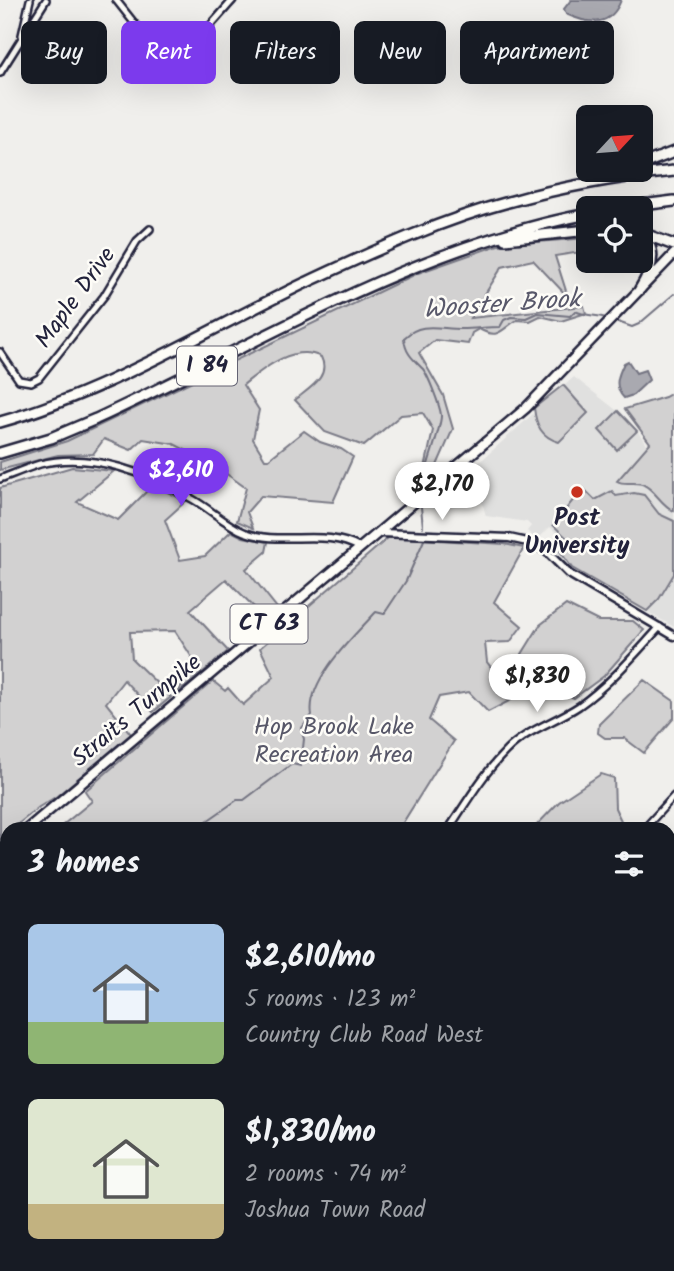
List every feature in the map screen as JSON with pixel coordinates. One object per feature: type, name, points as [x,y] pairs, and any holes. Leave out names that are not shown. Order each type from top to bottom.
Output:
[{"type":"highway","points":[[653,160],[674,152]]},
{"type":"highway","name":"I 84","points":[[0,422],[40,410],[84,392],[305,283],[397,241],[464,215],[580,184],[674,171]]},
{"type":"highway","points":[[534,195],[582,182]]},
{"type":"highway","points":[[653,204],[674,201]]},
{"type":"highway","name":"I 84","points":[[0,453],[51,438],[96,419],[367,288],[452,252],[519,230],[576,217]]},
{"type":"highway","points":[[452,252],[509,238],[576,231]]},
{"type":"highway","points":[[653,238],[674,245]]},
{"type":"highway","points":[[640,289],[649,273]]},
{"type":"main road","name":"Straits Turnpike","points":[[35,822],[526,408],[674,254]]},
{"type":"street","points":[[26,21],[30,0]]},
{"type":"street","points":[[33,21],[46,0]]},
{"type":"street","points":[[116,0],[154,48],[170,60],[185,51],[233,0]]},
{"type":"street","points":[[0,73],[21,40]]},
{"type":"street","name":"Maple Drive","points":[[0,352],[19,380],[31,382],[39,378],[104,296],[137,242],[150,229]]},
{"type":"street","points":[[0,479],[42,464],[78,462],[113,466],[146,476],[193,499],[244,532],[264,537],[347,540],[360,548]]},
{"type":"street","points":[[381,533],[520,539],[537,545],[567,573],[674,636]]},
{"type":"street","points":[[454,822],[506,751],[524,736],[576,708],[601,690],[660,627]]},
{"type":"street","points":[[650,822],[674,796]]},
{"type":"shaded area","points":[[571,0],[621,0],[612,15],[599,21],[583,20],[566,14],[564,9]]},
{"type":"shaded area","points":[[628,361],[636,373],[645,370],[649,380],[633,395],[624,398],[618,381],[624,363]]},
{"type":"shaded area","name":"Post University","points":[[574,377],[629,420],[657,458],[674,445],[674,627],[569,567],[552,552],[563,539],[550,527],[537,540],[527,531],[531,526],[527,522],[486,516],[473,468]]},
{"type":"green space","points":[[576,239],[576,253],[555,256],[568,297],[533,260],[502,267],[470,318],[584,306],[586,313],[561,321],[540,316],[530,321],[517,320],[495,334],[479,329],[472,333],[468,344],[435,340],[419,353],[443,395],[453,429],[432,477],[421,487],[433,430],[423,413],[401,415],[364,446],[325,432],[295,400],[317,382],[323,370],[321,357],[300,353],[279,360],[243,385],[259,410],[253,439],[265,459],[269,459],[304,431],[320,442],[341,449],[353,457],[333,502],[261,496],[247,512],[253,528],[237,521],[246,488],[214,465],[174,444],[143,439],[131,450],[104,439],[93,454],[58,455],[0,470],[0,462],[67,441],[418,273],[498,245]]},
{"type":"green space","points":[[563,385],[588,413],[559,442],[541,430],[534,408]]},
{"type":"green space","points":[[674,392],[674,511],[644,485],[617,481],[650,443],[625,409]]},
{"type":"green space","points":[[618,411],[637,431],[617,450],[599,430]]},
{"type":"green space","points":[[72,467],[114,471],[77,502],[118,520],[153,485],[186,501],[165,520],[180,560],[205,556],[231,531],[243,537],[268,542],[266,552],[246,569],[277,608],[266,619],[226,579],[190,610],[228,651],[178,693],[193,659],[175,631],[130,632],[132,659],[171,697],[153,712],[124,680],[106,703],[131,734],[57,796],[21,822],[0,822],[0,488]]},
{"type":"green space","points":[[583,488],[595,500],[612,491],[616,496],[634,493],[644,495],[659,514],[674,521],[674,574],[659,599],[647,611],[572,568],[560,551],[569,540],[553,525]]},
{"type":"green space","name":"Hop Brook Lake Recreation Area","points":[[389,537],[504,544],[524,548],[494,602],[522,626],[510,642],[485,643],[487,662],[515,698],[488,712],[469,692],[439,697],[429,720],[454,741],[403,822],[66,822],[92,801],[85,791],[213,681],[225,691],[228,688],[243,705],[274,677],[260,648]]},
{"type":"green space","points":[[566,605],[598,621],[633,621],[644,630],[604,676],[574,698],[555,690],[540,673],[525,679],[522,654],[540,625]]},
{"type":"green space","points":[[644,680],[674,701],[674,718],[644,753],[624,738],[605,738],[598,733],[599,724]]},
{"type":"green space","points":[[601,774],[614,778],[615,808],[622,822],[540,822],[559,802]]},
{"type":"waterway","name":"Wooster Brook","points":[[615,321],[632,327],[639,324],[674,294]]},
{"type":"waterway","name":"Wooster Brook","points":[[421,489],[441,415],[428,377],[408,352],[404,338],[417,329],[424,328],[500,327],[504,320],[511,317],[526,318],[537,313],[570,316],[575,311],[606,318]]},
{"type":"waterway","name":"Wooster Brook","points":[[421,507],[423,527]]},
{"type":"waterway","name":"Wooster Brook","points":[[205,822],[237,800],[244,800],[292,764],[301,766],[304,739],[301,729],[312,715],[312,702],[324,673],[344,646],[376,612],[384,614],[406,581],[424,540]]},
{"type":"place","name":"Post University","points":[[577,492]]}]
